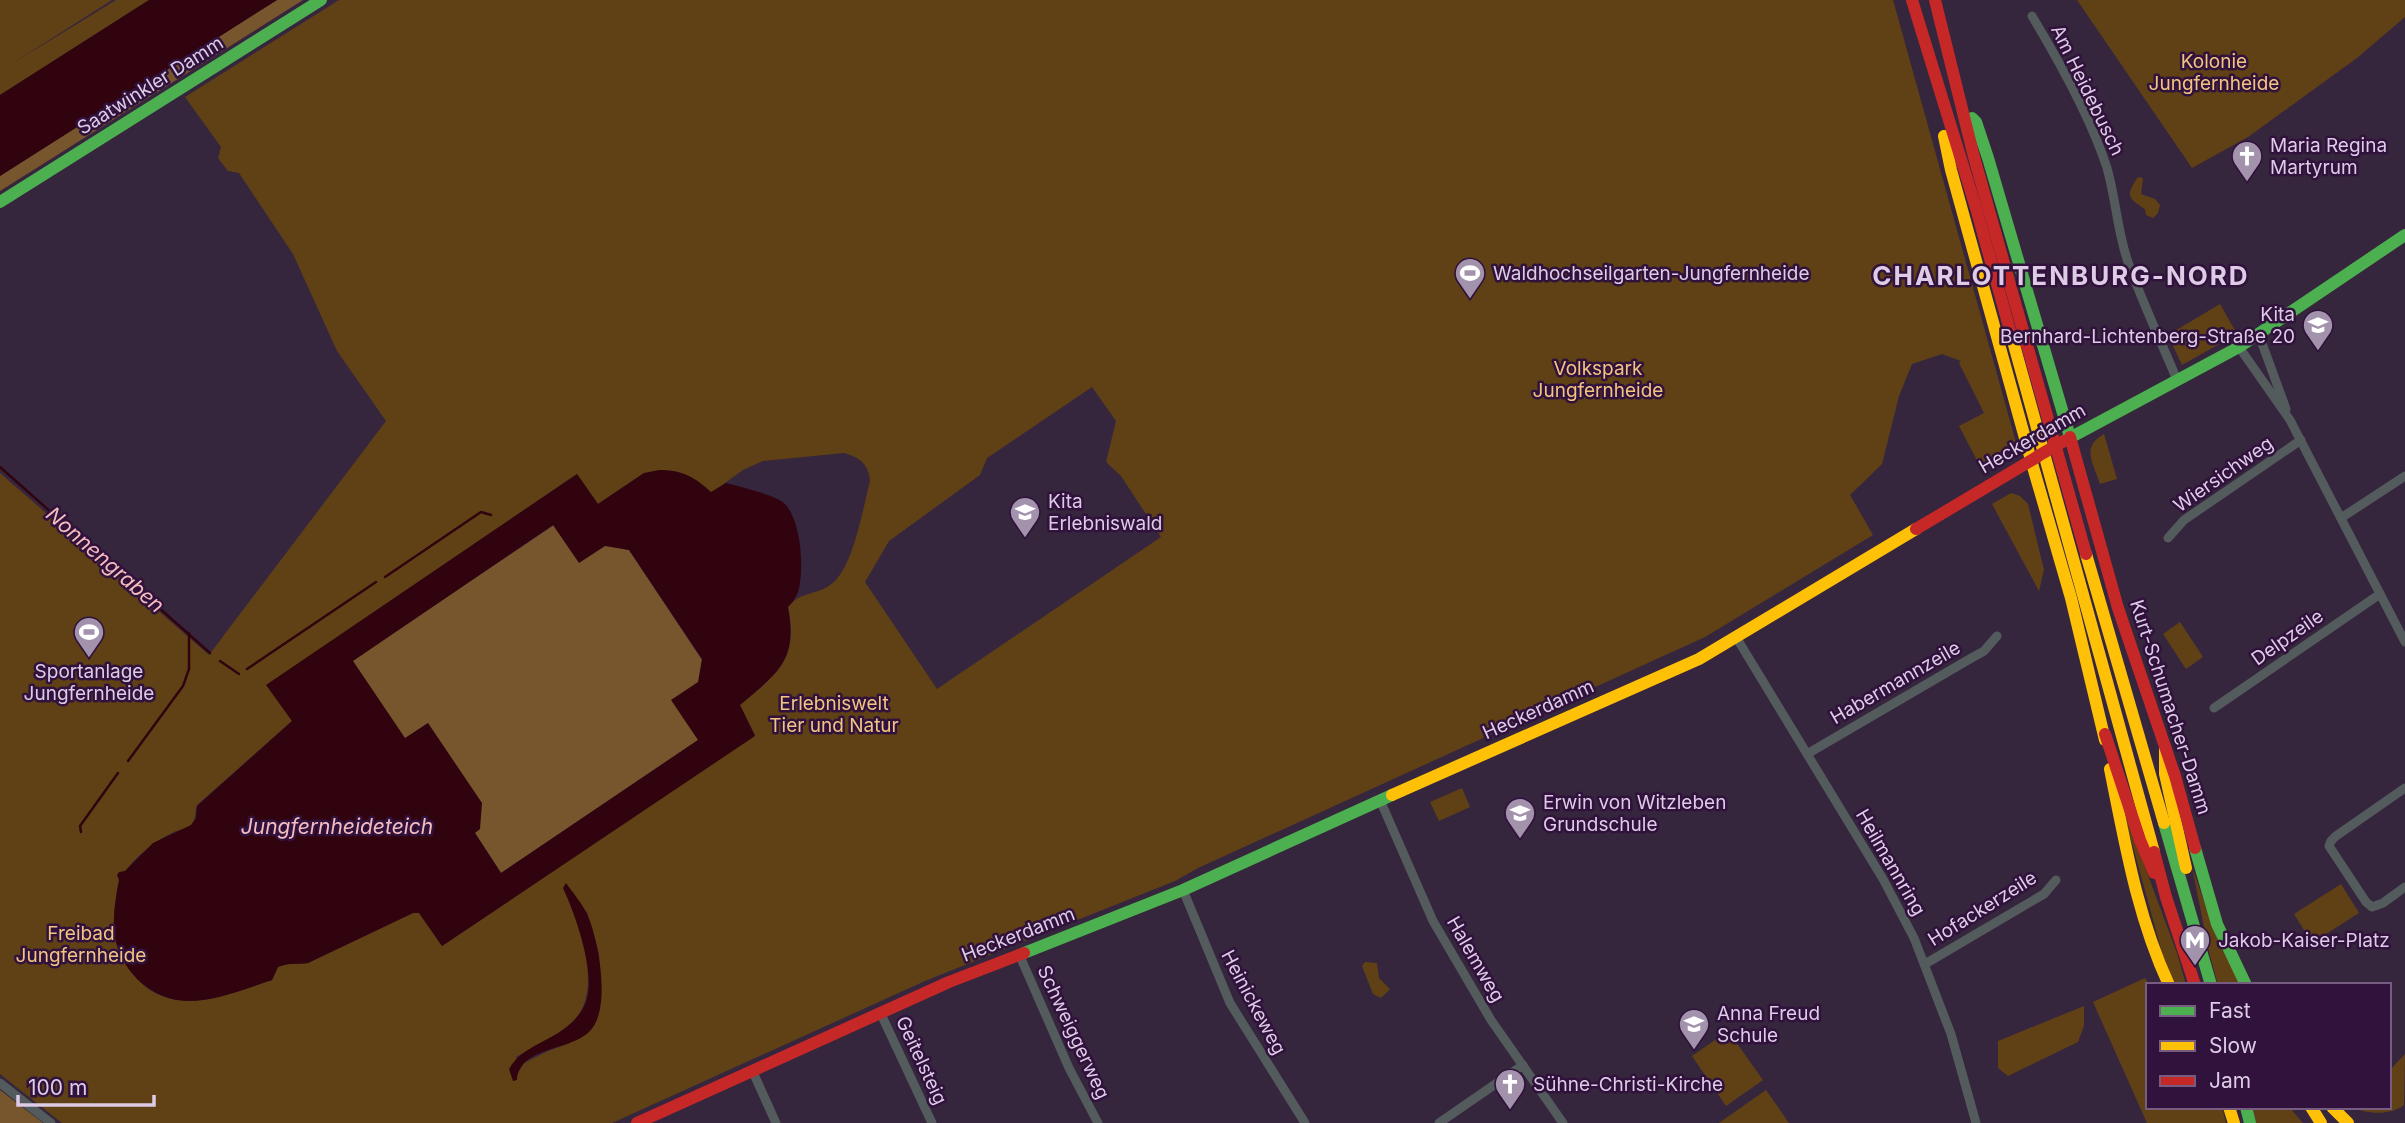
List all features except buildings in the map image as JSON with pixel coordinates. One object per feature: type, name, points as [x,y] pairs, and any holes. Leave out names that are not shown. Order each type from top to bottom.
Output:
[{"type":"main road","name":"Saatwinkler Damm","points":[[0,202],[321,0]]},
{"type":"main road","points":[[1912,0],[2053,480],[2166,897],[2193,976]]},
{"type":"main road","points":[[1935,0],[1962,108],[2112,645],[2211,982]]},
{"type":"main road","points":[[1939,88],[1951,170],[2034,458],[2105,734],[2148,862],[2166,897]]},
{"type":"main road","name":"Kurt-Schumacher-Damm","points":[[1962,108],[1976,122],[1989,158],[2067,439],[2122,621],[2193,833],[2217,924],[2245,983]]},
{"type":"main road","name":"Heckerdamm","points":[[636,1123],[948,982],[1183,890],[1699,659],[2034,458],[2259,335],[2405,235]]},
{"type":"main road","points":[[2105,734],[2106,753],[2144,923],[2168,983]]},
{"type":"main road","points":[[2165,748],[2162,762],[2186,867],[2182,880]]},
{"type":"main road","points":[[2334,1109],[2348,1123]]},
{"type":"street","name":"Am Heidebusch","points":[[2032,16],[2099,148],[2110,182],[2129,265],[2177,380]]},
{"type":"street","points":[[2259,335],[2290,420]]},
{"type":"street","points":[[2239,347],[2290,420],[2405,642]]},
{"type":"street","name":"Wiersichweg","points":[[2168,538],[2184,520],[2301,440]]},
{"type":"street","points":[[2342,518],[2405,476]]},
{"type":"street","name":"Delpzeile","points":[[2214,708],[2380,594]]},
{"type":"street","name":"Habermannzeile","points":[[1807,754],[1984,651],[1997,636]]},
{"type":"street","name":"Heilmannring","points":[[1737,637],[1881,877],[1925,964],[1959,1061],[1976,1123]]},
{"type":"street","points":[[2405,788],[2336,836],[2329,846],[2372,907],[2383,903],[2405,887]]},
{"type":"street","name":"Halemweg","points":[[1380,800],[1433,920],[1491,1020],[1563,1123]]},
{"type":"street","name":"Hofackerzeile","points":[[1925,964],[2044,894],[2056,880]]},
{"type":"street","name":"Heinickeweg","points":[[1183,890],[1230,1003],[1305,1123]]},
{"type":"street","name":"Schweiggerweg","points":[[1019,954],[1069,1068],[1098,1123]]},
{"type":"street","name":"Geitelsteig","points":[[880,1012],[932,1123]]},
{"type":"street","points":[[1439,1123],[1523,1065]]},
{"type":"street","points":[[752,1070],[776,1123]]},
{"type":"street","points":[[0,1083],[51,1123]]},
{"type":"green space","points":[[0,0],[112,0],[10,65],[116,0],[149,0],[0,95]]},
{"type":"green space","name":"Volkspark Jungfernheide","points":[[339,0],[1893,0],[2017,446],[1981,468],[1959,426],[1984,413],[1959,363],[1961,361],[1942,354],[1912,364],[1899,396],[1882,464],[1850,495],[1873,535],[1705,637],[1198,868],[1175,881],[925,981],[612,1123],[62,1123],[0,1074],[0,473],[209,655],[386,421],[337,351],[293,254],[239,173],[228,171],[218,158],[221,147],[185,97]],"holes":[[[1092,387],[1116,421],[1106,462],[1121,476],[1161,537],[937,689],[865,582],[889,541],[980,475],[987,458]],[[844,453],[862,462],[868,470],[870,481],[857,534],[841,573],[828,587],[799,598],[788,607],[790,641],[782,664],[765,684],[740,705],[755,735],[442,946],[419,913],[413,913],[308,963],[278,967],[272,980],[213,998],[190,1001],[161,996],[135,977],[119,948],[116,932],[114,915],[120,880],[136,858],[150,846],[191,825],[197,805],[292,721],[267,685],[577,474],[598,504],[644,473],[711,493],[743,470],[763,461]],[[563,888],[587,912],[599,954],[601,999],[570,1043],[524,1063],[518,1073],[516,1057],[568,1026],[580,1013],[586,997],[588,979],[576,921]]]},
{"type":"green space","name":"Kolonie Jungfernheide","points":[[2077,0],[2405,0],[2405,17],[2357,58],[2248,137],[2192,168]]},
{"type":"green space","points":[[2138,177],[2143,178],[2141,194],[2155,199],[2160,205],[2153,218],[2146,215],[2145,209],[2130,196],[2131,188]]},
{"type":"green space","points":[[2220,304],[2237,334],[2182,365],[2168,335]]},
{"type":"green space","points":[[2104,434],[2117,479],[2100,484],[2092,462],[2091,450],[2097,439]]},
{"type":"green space","points":[[2011,493],[2020,496],[2028,504],[2044,570],[2039,591],[1992,504]]},
{"type":"green space","points":[[2180,622],[2203,657],[2186,669],[2163,634]]},
{"type":"green space","points":[[1462,788],[1470,807],[1439,821],[1430,802]]},
{"type":"green space","points":[[2121,803],[2177,953],[2185,983],[2175,983],[2166,967]]},
{"type":"green space","points":[[2192,867],[2218,941],[2240,983],[2217,983]]},
{"type":"green space","points":[[2341,884],[2359,913],[2312,943],[2294,914]]},
{"type":"green space","points":[[1365,962],[1377,963],[1379,978],[1390,989],[1381,998],[1373,994],[1362,966]]},
{"type":"green space","points":[[2145,978],[2148,983],[2146,1109],[2222,1109],[2226,1123],[2147,1123],[2093,1002]]},
{"type":"green space","points":[[2084,1006],[2084,1026],[2078,1042],[2008,1076],[1998,1068],[1998,1041]]},
{"type":"green space","points":[[1728,1031],[1763,1080],[1726,1106],[1692,1056]]},
{"type":"green space","points":[[2405,1054],[2404,1105],[2392,1111],[2378,1113],[2358,1109],[2391,1109],[2391,1069]]},
{"type":"green space","points":[[1766,1090],[1789,1123],[1719,1123]]},
{"type":"green space","points":[[2252,1109],[2291,1109],[2303,1123],[2256,1123]]},
{"type":"shaded area","points":[[277,0],[303,0],[0,191],[0,176]]},
{"type":"shaded area","points":[[554,525],[605,545],[629,550],[702,660],[698,740],[501,873],[475,833],[428,723],[405,739],[352,661]]},
{"type":"shaded area","points":[[0,1090],[43,1123],[0,1123]]},
{"type":"water","points":[[149,0],[277,0],[0,176],[0,95]]},
{"type":"water","name":"Jungfernheideteich","points":[[667,470],[681,473],[694,478],[711,492],[726,483],[772,497],[784,503],[790,510],[800,543],[800,579],[795,598],[788,607],[790,641],[782,665],[740,705],[755,736],[442,946],[419,913],[413,913],[308,963],[278,967],[272,980],[220,997],[188,1001],[174,999],[148,988],[138,979],[128,968],[116,943],[114,923],[119,880],[117,875],[125,871],[153,843],[191,825],[196,818],[197,806],[292,721],[266,685],[577,474],[598,504],[644,473]],"holes":[[[553,525],[579,563],[605,546],[629,550],[702,659],[698,682],[671,700],[698,740],[501,873],[475,833],[480,829],[482,803],[428,723],[405,738],[353,661]]]},
{"type":"water","points":[[566,883],[585,910],[596,940],[602,992],[600,1008],[596,1022],[589,1032],[570,1043],[535,1055],[526,1061],[517,1080],[513,1081],[509,1069],[515,1061],[529,1049],[569,1025],[580,1013],[587,998],[589,987],[586,958],[563,888]]},
{"type":"waterway","name":"Nonnengraben","points":[[0,467],[210,653]]},
{"type":"waterway","name":"Nonnengraben","points":[[385,577],[481,512],[491,515]]},
{"type":"waterway","name":"Nonnengraben","points":[[247,669],[376,582]]},
{"type":"waterway","points":[[128,761],[183,686],[189,669],[189,633]]},
{"type":"waterway","name":"Nonnengraben","points":[[220,661],[239,674]]},
{"type":"waterway","points":[[81,832],[80,826],[118,773]]},
{"type":"traffic: fast","points":[[0,202],[321,0]]},
{"type":"traffic: fast","points":[[1972,118],[1976,122],[1988,158],[2070,437]]},
{"type":"traffic: fast","points":[[2064,441],[2239,347],[2405,235]]},
{"type":"traffic: fast","points":[[1024,953],[1183,890],[1392,795]]},
{"type":"traffic: fast","points":[[2164,823],[2210,983]]},
{"type":"traffic: fast","points":[[2195,848],[2217,924],[2245,983]]},
{"type":"traffic: fast","points":[[2246,1109],[2250,1123]]},
{"type":"traffic: slow","points":[[1944,136],[2031,460]]},
{"type":"traffic: slow","points":[[2011,334],[2154,852]]},
{"type":"traffic: slow","points":[[2031,460],[2071,598],[2105,740]]},
{"type":"traffic: slow","points":[[1392,795],[1699,659],[1916,529]]},
{"type":"traffic: slow","points":[[2086,554],[2164,823]]},
{"type":"traffic: slow","points":[[2165,748],[2165,774],[2186,868]]},
{"type":"traffic: slow","points":[[2110,769],[2140,906],[2168,983]]},
{"type":"traffic: slow","points":[[2230,1109],[2234,1123]]},
{"type":"traffic: slow","points":[[2312,1109],[2321,1123]]},
{"type":"traffic: slow","points":[[2334,1109],[2348,1123]]},
{"type":"traffic: jam","points":[[1912,0],[1976,208],[2011,334]]},
{"type":"traffic: jam","points":[[1935,0],[1974,157],[2086,554]]},
{"type":"traffic: jam","points":[[2070,437],[2118,608],[2175,776],[2195,848]]},
{"type":"traffic: jam","points":[[2038,456],[2064,441]]},
{"type":"traffic: jam","points":[[1916,529],[2037,457]]},
{"type":"traffic: jam","points":[[2105,734],[2140,840],[2154,873]]},
{"type":"traffic: jam","points":[[2154,852],[2194,983]]},
{"type":"traffic: jam","points":[[637,1123],[949,982],[1024,953]]},
{"type":"place","name":"Maria Regina Martyrum","points":[[2247,183]]},
{"type":"place","name":"Waldhochseilgarten-Jungfernheide","points":[[1470,300]]},
{"type":"place","name":"Kita Bernhard-Lichtenberg-Straße 20","points":[[2318,352]]},
{"type":"place","name":"Kita Erlebniswald","points":[[1025,539]]},
{"type":"place","name":"Sportanlage Jungfernheide","points":[[89,659]]},
{"type":"place","name":"Erwin von Witzleben Grundschule","points":[[1520,840]]},
{"type":"place","name":"Jakob-Kaiser-Platz","points":[[2195,967]]},
{"type":"place","name":"Anna Freud Schule","points":[[1694,1051]]},
{"type":"place","name":"Sühne-Christi-Kirche","points":[[1510,1111]]},
{"type":"district","name":"CHARLOTTENBURG-NORD","points":[[2061,276]]},
{"type":"park label","name":"Erlebniswelt Tier und Natur","points":[[834,714]]},
{"type":"park label","name":"Freibad Jungfernheide","points":[[81,944]]}]
